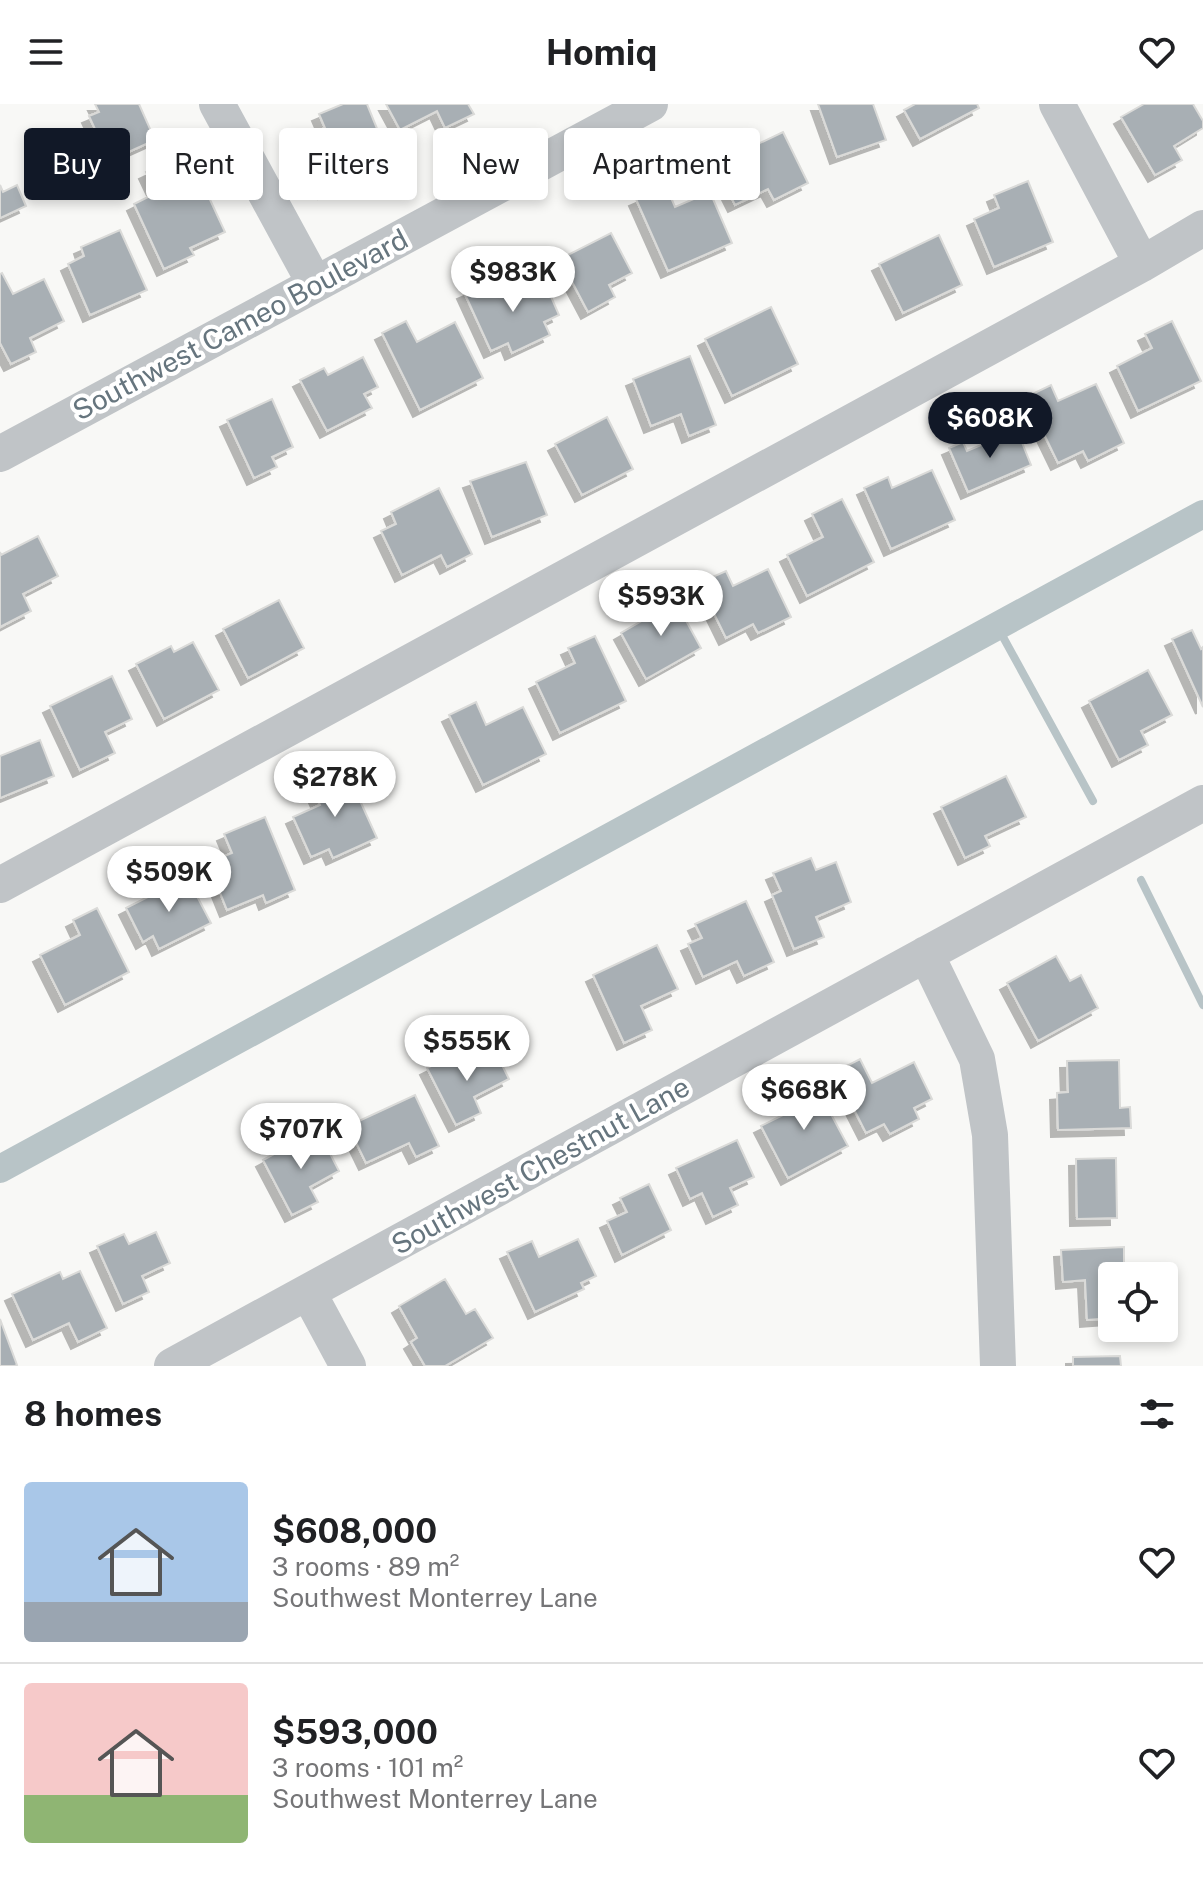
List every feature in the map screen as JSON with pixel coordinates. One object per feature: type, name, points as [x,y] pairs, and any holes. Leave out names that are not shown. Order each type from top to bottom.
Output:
[{"type":"street","points":[[217,104],[315,284]]},
{"type":"street","points":[[1057,104],[1142,264]]},
{"type":"street","name":"Southwest Cameo Boulevard","points":[[0,454],[642,106]]},
{"type":"street","points":[[0,885],[1203,228]]},
{"type":"street","name":"Southwest Chestnut Lane","points":[[172,1366],[1203,803]]},
{"type":"street","points":[[926,954],[977,1059],[990,1135],[998,1366]]},
{"type":"street","points":[[308,1292],[348,1366]]},
{"type":"building","points":[[95,104],[139,104],[150,128],[146,128],[146,144],[130,151],[130,128],[94,128],[89,116],[99,112]]},
{"type":"building","points":[[343,104],[367,104],[377,128],[325,128],[319,114]]},
{"type":"building","points":[[386,104],[468,104],[474,114],[445,128],[437,111],[399,128]]},
{"type":"building","points":[[818,104],[873,104],[886,140],[837,157]]},
{"type":"building","points":[[915,104],[977,104],[979,108],[920,139],[904,110]]},
{"type":"building","points":[[1144,104],[1193,104],[1203,121],[1203,128],[1174,146],[1182,160],[1155,175],[1121,117]]},
{"type":"building","points":[[783,132],[808,183],[774,200],[768,189],[760,193],[760,143]]},
{"type":"building","points":[[1028,181],[1053,242],[994,267],[974,219],[999,208],[994,195]]},
{"type":"building","points":[[0,185],[3,192],[17,185],[26,206],[0,218]]},
{"type":"building","points":[[146,198],[210,200],[225,232],[190,248],[194,255],[164,269],[134,204]]},
{"type":"building","points":[[636,200],[672,200],[675,207],[691,200],[713,200],[732,243],[668,271]]},
{"type":"building","points":[[120,230],[147,290],[90,315],[68,264],[84,256],[81,247]]},
{"type":"building","points":[[611,233],[632,273],[609,285],[615,297],[588,312],[560,259]]},
{"type":"building","points":[[939,235],[962,285],[903,313],[879,264]]},
{"type":"building","points":[[2,273],[13,294],[44,279],[64,321],[30,338],[36,352],[11,364],[0,343]]},
{"type":"building","points":[[543,278],[559,315],[544,322],[550,335],[512,353],[508,343],[491,351],[464,292],[492,280],[500,297]]},
{"type":"building","points":[[771,307],[798,364],[732,396],[705,339]]},
{"type":"building","points":[[406,321],[417,342],[455,322],[483,378],[420,410],[382,333]]},
{"type":"building","points":[[1172,321],[1201,381],[1138,411],[1117,366],[1152,348],[1145,334]]},
{"type":"building","points":[[690,356],[716,425],[689,436],[681,414],[651,426],[633,379]]},
{"type":"building","points":[[363,357],[378,387],[364,394],[372,408],[327,431],[300,380],[324,368],[328,375]]},
{"type":"building","points":[[1096,384],[1124,443],[1088,461],[1083,451],[1058,463],[1026,397],[1051,385],[1058,401]]},
{"type":"building","points":[[272,399],[293,447],[272,457],[277,467],[254,478],[227,420]]},
{"type":"building","points":[[607,417],[633,469],[582,495],[555,444]]},
{"type":"building","points":[[1017,430],[1031,465],[968,492],[949,448],[963,442],[967,451]]},
{"type":"building","points":[[526,462],[547,515],[492,537],[470,481]]},
{"type":"building","points":[[932,470],[955,520],[891,549],[864,488],[888,477],[892,488]]},
{"type":"building","points":[[439,488],[472,554],[447,567],[441,555],[402,575],[381,531],[396,524],[391,512]]},
{"type":"building","points":[[842,499],[874,562],[807,596],[787,555],[823,537],[812,514]]},
{"type":"building","points":[[38,536],[58,576],[23,594],[31,611],[0,627],[0,552],[1,555]]},
{"type":"building","points":[[768,569],[791,617],[758,633],[753,624],[726,638],[699,583],[726,571],[733,586]]},
{"type":"building","points":[[671,593],[701,648],[646,679],[621,633],[652,615],[647,606]]},
{"type":"building","points":[[279,600],[304,648],[248,678],[223,629]]},
{"type":"building","points":[[1192,630],[1201,649],[1203,647],[1203,707],[1172,639]]},
{"type":"building","points":[[595,636],[626,701],[560,733],[536,682],[575,663],[568,648]]},
{"type":"building","points":[[193,642],[219,690],[164,719],[136,664],[171,646],[174,652]]},
{"type":"building","points":[[1148,670],[1172,715],[1141,731],[1148,745],[1119,760],[1089,701]]},
{"type":"building","points":[[112,676],[132,719],[105,732],[115,753],[80,770],[50,706]]},
{"type":"building","points":[[476,702],[486,725],[523,707],[546,754],[483,785],[449,715]]},
{"type":"building","points":[[40,740],[54,776],[0,798],[0,756]]},
{"type":"building","points":[[347,772],[377,838],[333,858],[329,849],[311,857],[293,817],[320,805],[312,787]]},
{"type":"building","points":[[1006,776],[1026,817],[985,836],[990,846],[965,858],[941,807]]},
{"type":"building","points":[[265,817],[295,890],[266,903],[263,895],[227,910],[208,863],[232,853],[224,834]]},
{"type":"building","points":[[811,858],[816,870],[836,862],[851,902],[816,917],[824,937],[794,949],[772,895],[781,891],[773,873]]},
{"type":"building","points":[[187,877],[211,923],[159,949],[153,936],[143,942],[126,908]]},
{"type":"building","points":[[746,901],[774,962],[744,976],[737,961],[703,977],[688,944],[702,938],[695,924]]},
{"type":"building","points":[[97,908],[129,972],[65,1005],[40,955],[80,935],[73,920]]},
{"type":"building","points":[[657,945],[678,989],[641,1006],[652,1030],[624,1043],[593,975]]},
{"type":"building","points":[[1056,956],[1070,981],[1081,975],[1098,1008],[1038,1041],[1007,983]]},
{"type":"building","points":[[494,1049],[509,1079],[474,1097],[481,1113],[456,1125],[427,1068],[455,1054],[461,1066]]},
{"type":"building","points":[[860,1059],[872,1083],[914,1062],[932,1099],[914,1108],[919,1119],[890,1134],[884,1124],[866,1133],[835,1072]]},
{"type":"building","points":[[1119,1060],[1120,1108],[1130,1107],[1131,1128],[1058,1130],[1057,1093],[1068,1092],[1067,1061]]},
{"type":"building","points":[[815,1084],[848,1146],[788,1178],[761,1126],[789,1112],[783,1101]]},
{"type":"building","points":[[415,1095],[439,1146],[416,1157],[409,1143],[366,1163],[348,1126]]},
{"type":"building","points":[[318,1130],[339,1171],[310,1187],[318,1202],[292,1215],[263,1160]]},
{"type":"building","points":[[737,1140],[754,1177],[730,1188],[738,1205],[713,1217],[702,1193],[690,1199],[676,1168]]},
{"type":"building","points":[[1116,1158],[1117,1218],[1077,1219],[1076,1159]]},
{"type":"building","points":[[649,1184],[671,1230],[622,1255],[607,1221],[627,1212],[620,1198]]},
{"type":"building","points":[[156,1232],[170,1263],[142,1276],[149,1292],[123,1304],[97,1246],[124,1234],[129,1244]]},
{"type":"building","points":[[578,1239],[596,1276],[581,1283],[584,1289],[535,1312],[507,1252],[532,1241],[539,1257]]},
{"type":"building","points":[[1124,1247],[1124,1262],[1098,1262],[1098,1319],[1087,1320],[1085,1280],[1063,1282],[1061,1250]]},
{"type":"building","points":[[80,1271],[107,1328],[78,1342],[69,1323],[33,1340],[12,1294],[60,1272],[63,1279]]},
{"type":"building","points":[[445,1279],[466,1314],[475,1309],[493,1338],[445,1366],[425,1366],[411,1342],[417,1338],[399,1306]]},
{"type":"building","points":[[0,1319],[17,1365],[15,1366],[0,1366]]},
{"type":"building","points":[[1120,1356],[1121,1366],[1073,1366],[1073,1357]]},
{"type":"waterway","points":[[0,1169],[1203,514]]},
{"type":"waterway","points":[[997,626],[1093,801]]},
{"type":"waterway","points":[[1141,880],[1203,1005]]}]
